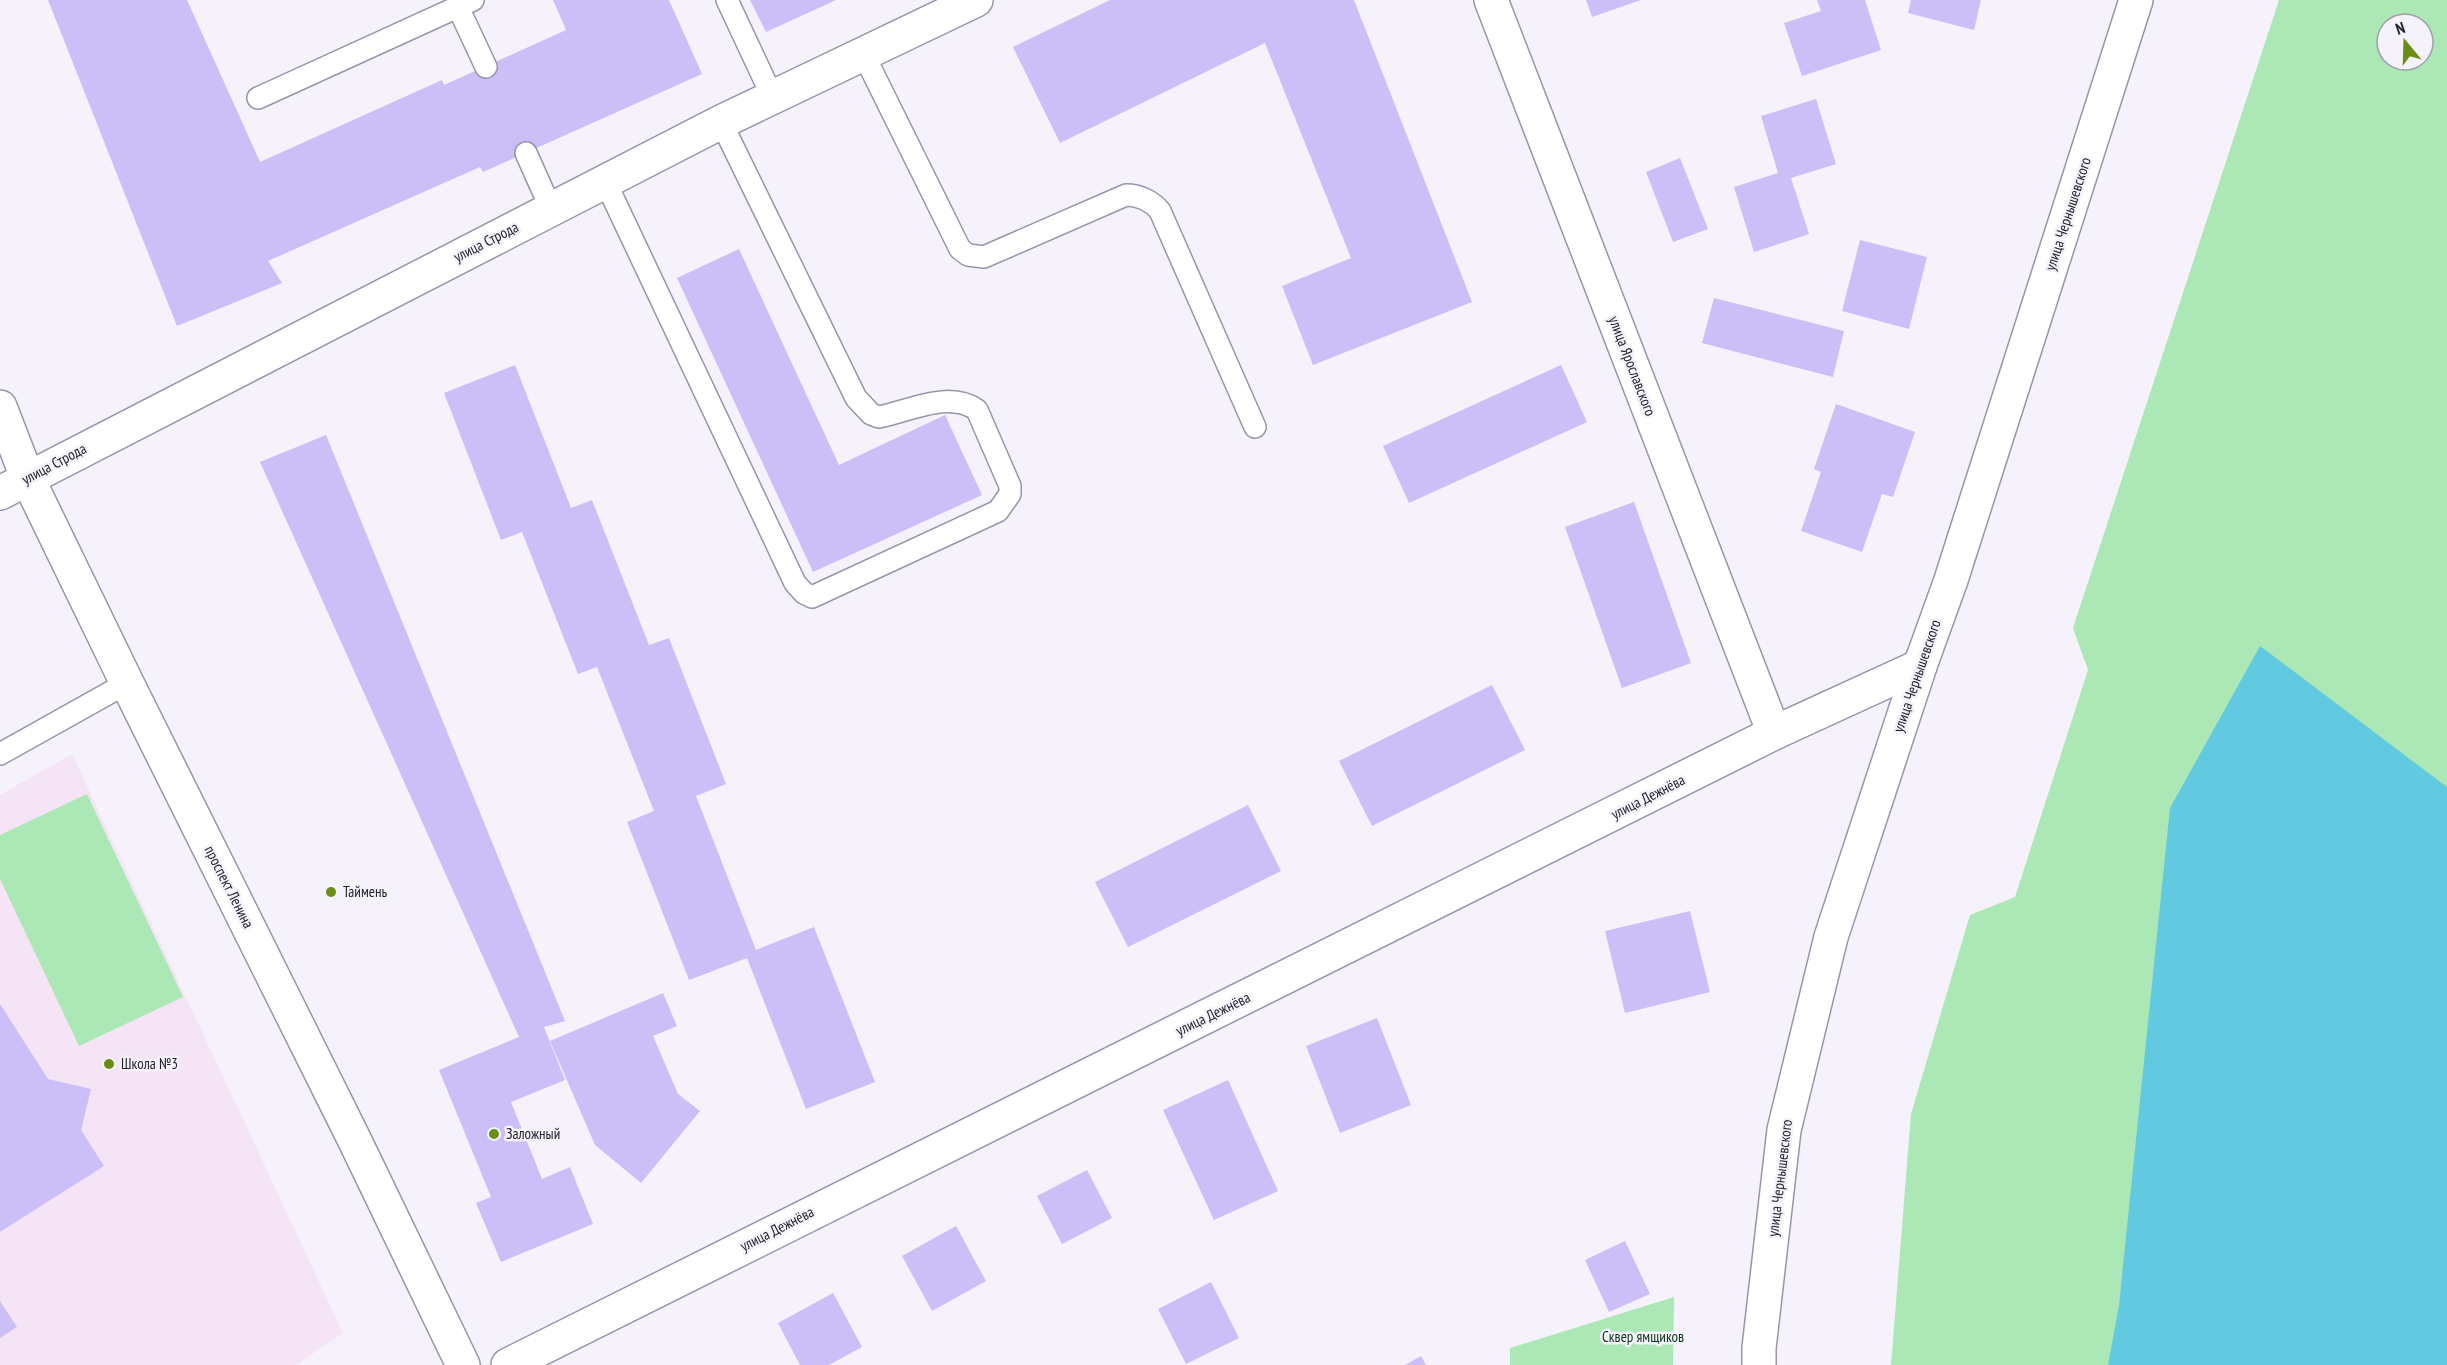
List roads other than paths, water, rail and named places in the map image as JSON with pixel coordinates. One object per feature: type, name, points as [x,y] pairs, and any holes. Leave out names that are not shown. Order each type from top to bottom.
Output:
[{"type":"main road","name":"улица Строда","points":[[14,485],[772,96],[976,0]]},
{"type":"main road","name":"улица Ярославского","points":[[1491,0],[1774,733]]},
{"type":"main road","name":"улица Чернышевского","points":[[1760,1365],[1784,1130],[1831,937],[1920,666],[1951,580],[2136,0]]},
{"type":"main road","name":"проспект Ленина","points":[[1,414],[14,485],[127,683],[355,1140],[463,1365]]},
{"type":"main road","name":"улица Дежнёва","points":[[508,1365],[1774,733],[1920,666]]},
{"type":"lane","points":[[727,0],[772,96]]},
{"type":"lane","points":[[258,98],[466,3],[486,67]]},
{"type":"lane","points":[[863,53],[960,249],[968,255],[984,257],[1126,195],[1134,195],[1154,203],[1160,211],[1255,427]]},
{"type":"lane","points":[[605,181],[795,583],[804,593],[812,597],[998,511],[1010,494],[1010,486],[977,410],[966,403],[946,401],[879,417],[871,414],[856,398],[721,122]]},
{"type":"lane","points":[[526,153],[551,209]]},
{"type":"lane","points":[[0,754],[127,683]]},
{"type":"water","points":[[2260,646],[2447,787],[2447,1365],[2108,1365],[2119,1305],[2170,808]]},
{"type":"place","name":"Таймень","points":[[331,892]]},
{"type":"place","name":"Школа №3","points":[[109,1064]]},
{"type":"place","name":"Заложный","points":[[494,1134]]},
{"type":"park label","name":"Сквер ямщиков","points":[[1643,1337]]}]
